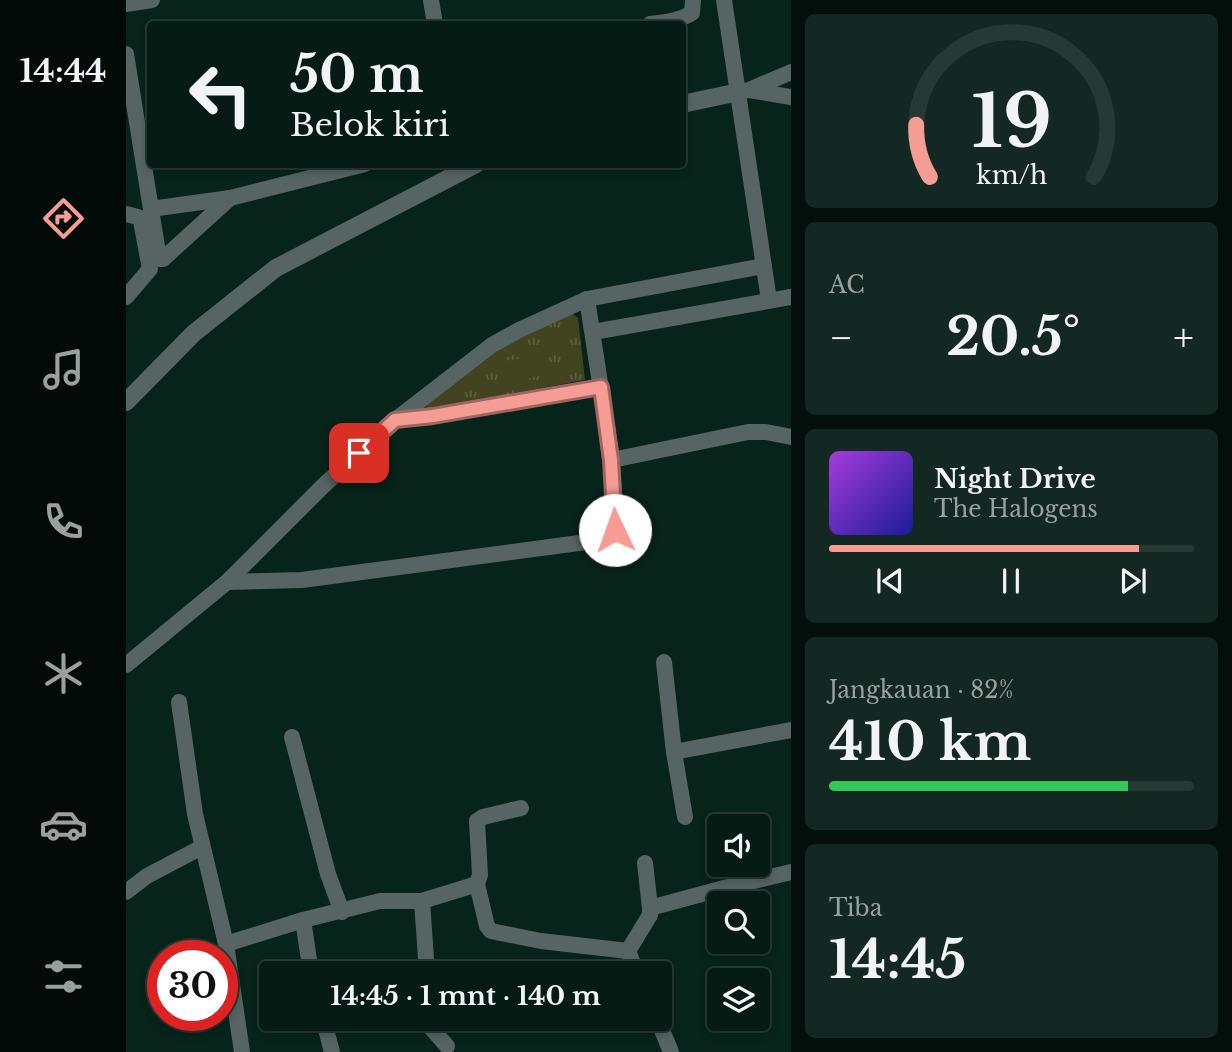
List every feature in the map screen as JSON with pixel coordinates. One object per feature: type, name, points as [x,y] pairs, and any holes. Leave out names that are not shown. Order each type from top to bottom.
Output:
[{"type":"street","points":[[126,4],[152,0]]},
{"type":"street","points":[[431,0],[434,21]]},
{"type":"street","points":[[664,21],[692,13],[693,0]]},
{"type":"street","points":[[724,0],[744,91],[769,300]]},
{"type":"street","points":[[126,54],[143,105],[147,157]]},
{"type":"street","points":[[686,103],[744,91],[791,72]]},
{"type":"street","points":[[744,91],[791,97]]},
{"type":"street","points":[[148,168],[151,209],[161,260],[230,198]]},
{"type":"street","points":[[151,209],[230,198],[349,168]]},
{"type":"street","points":[[126,402],[194,333],[276,268],[463,168]]},
{"type":"street","points":[[126,214],[142,221],[150,269],[126,297]]},
{"type":"street","points":[[126,665],[227,582],[323,486],[395,420],[492,345],[587,299],[763,266]]},
{"type":"street","points":[[593,332],[791,297]]},
{"type":"street","points":[[227,582],[302,580],[609,539],[615,530],[611,460],[587,299]]},
{"type":"street","points":[[395,420],[601,387]]},
{"type":"street","points":[[611,460],[748,432],[791,437]]},
{"type":"street","points":[[664,662],[674,752],[685,817]]},
{"type":"street","points":[[179,702],[195,814],[225,940]]},
{"type":"street","points":[[674,752],[791,730]]},
{"type":"street","points":[[292,737],[327,874],[342,912]]},
{"type":"street","points":[[521,808],[483,817],[477,821],[480,876],[477,884],[487,926],[491,931],[541,941],[628,951]]},
{"type":"street","points":[[126,892],[148,876],[202,847]]},
{"type":"street","points":[[628,951],[650,915],[645,863]]},
{"type":"street","points":[[740,891],[791,872]]},
{"type":"street","points":[[238,940],[303,920],[380,901],[422,901],[477,884]]},
{"type":"street","points":[[650,908],[707,899]]},
{"type":"street","points":[[422,901],[426,961]]},
{"type":"street","points":[[303,920],[309,961]]},
{"type":"street","points":[[628,951],[632,961]]},
{"type":"street","points":[[238,1025],[242,1052]]},
{"type":"street","points":[[326,1031],[332,1052]]},
{"type":"street","points":[[434,1031],[447,1046]]},
{"type":"street","points":[[662,1031],[671,1052]]},
{"type":"green space","points":[[571,313],[578,318],[585,380],[427,409],[426,405],[509,342]]},
{"type":"green space","points":[[548,354],[551,374],[507,382],[505,361]]},
{"type":"route","points":[[359,453],[395,420],[601,387],[611,460],[615,530]]}]
